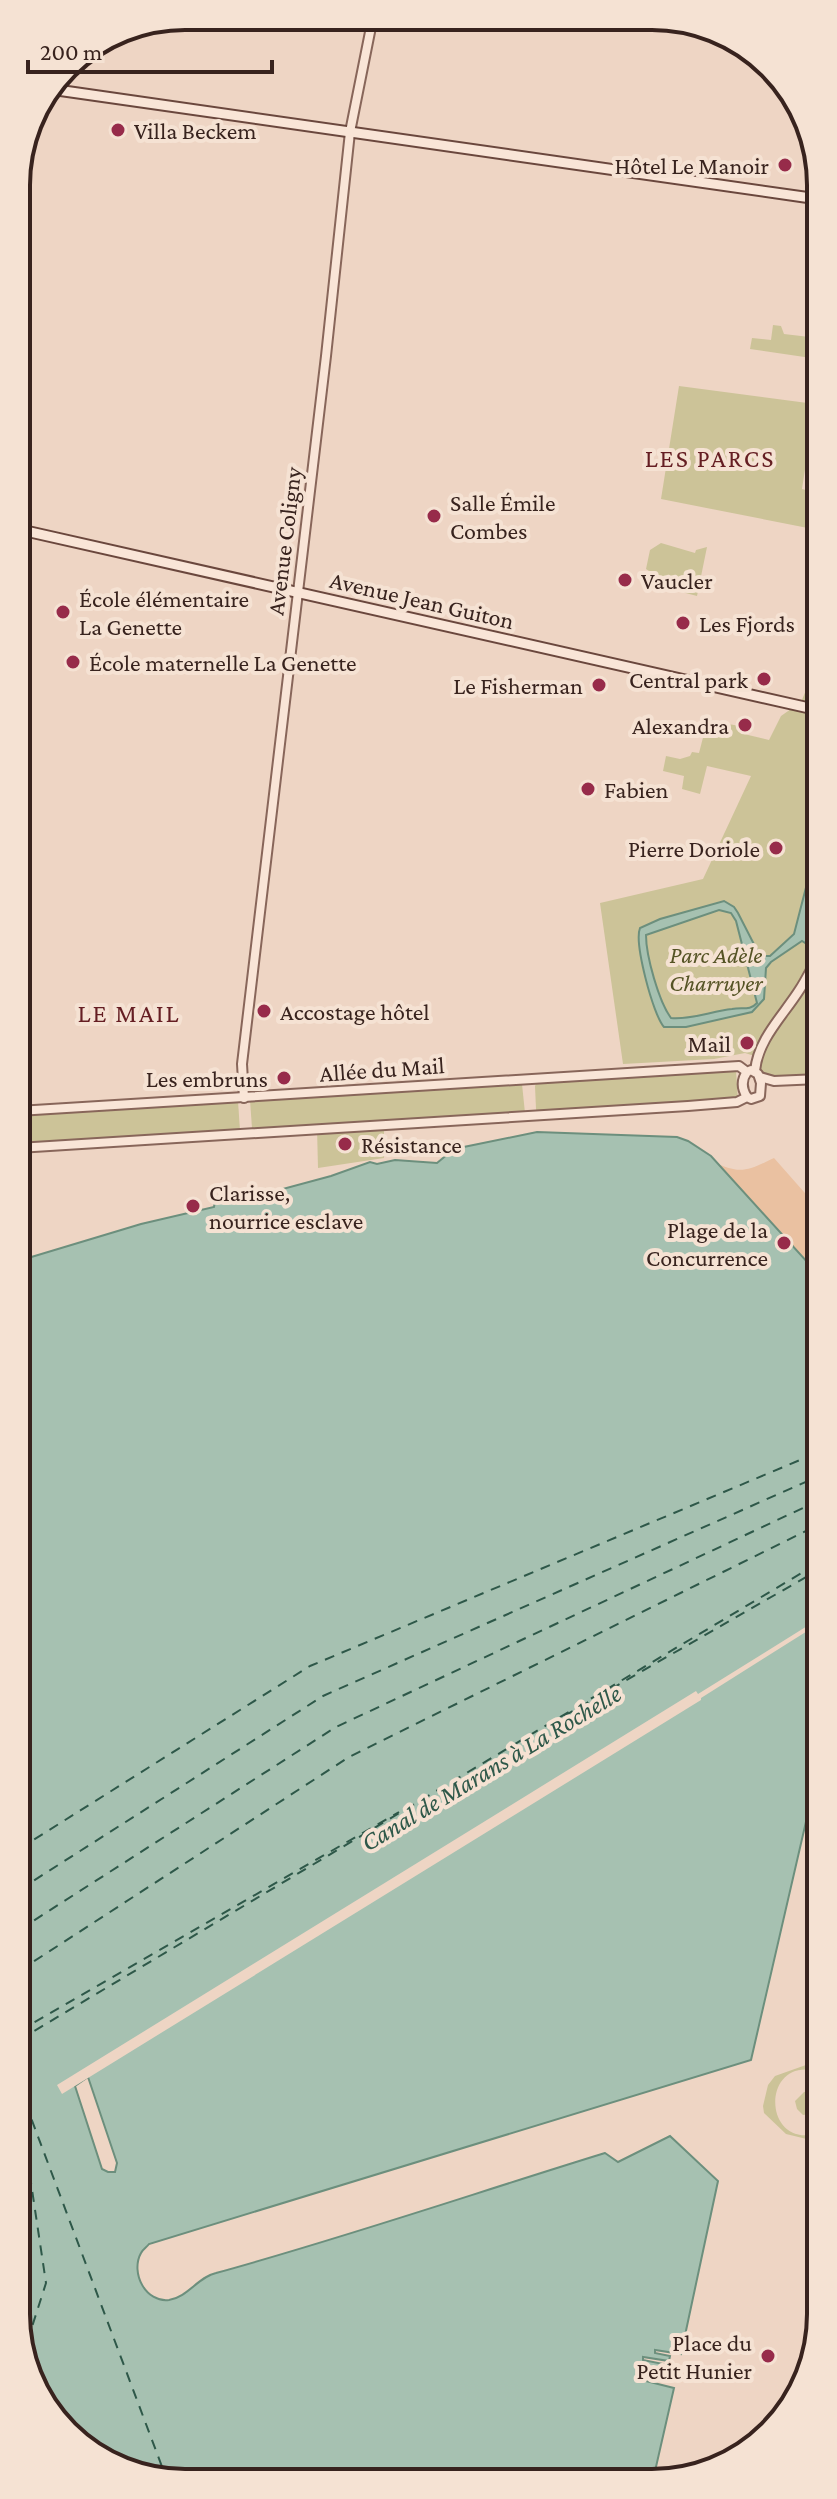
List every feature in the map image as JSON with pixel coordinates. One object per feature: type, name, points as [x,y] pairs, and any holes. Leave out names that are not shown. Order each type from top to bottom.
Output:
[{"type":"main road","points":[[62,91],[807,197]]},
{"type":"main road","name":"Avenue Jean Guiton","points":[[30,532],[807,708]]},
{"type":"street","name":"Avenue Coligny","points":[[244,1098],[242,1064],[350,132],[370,30]]},
{"type":"street","points":[[30,1147],[688,1106],[737,1102],[747,1097],[751,1099],[760,1096],[754,1073],[761,1045],[807,976]]},
{"type":"street","name":"Allée du Mail","points":[[30,1110],[739,1066],[774,1081],[807,1080]]},
{"type":"street","points":[[747,1097],[743,1083],[754,1073]]},
{"type":"green space","points":[[773,325],[781,326],[784,334],[807,337],[807,357],[750,349],[752,338],[771,340]]},
{"type":"green space","points":[[679,386],[807,403],[807,456],[802,489],[807,490],[807,528],[661,499]]},
{"type":"green space","points":[[661,543],[695,553],[707,547],[697,596],[648,584],[652,573],[646,569],[650,550]]},
{"type":"green space","name":"Parc Adèle Charruyer","points":[[807,688],[807,1077],[762,1075],[758,1057],[745,1053],[714,1059],[623,1064],[600,903],[703,879],[751,776],[707,766],[700,794],[682,789],[684,776],[663,771],[666,756],[680,759],[690,756],[692,752],[699,753],[706,726],[703,724],[709,718],[745,727],[744,734],[769,740],[781,716],[801,702]]},
{"type":"green space","points":[[736,1071],[738,1100],[537,1112],[536,1109],[537,1082]]},
{"type":"green space","points":[[522,1084],[525,1113],[252,1128],[250,1100]]},
{"type":"green space","points":[[238,1101],[240,1131],[30,1143],[30,1113]]},
{"type":"green space","points":[[384,1124],[384,1158],[318,1168],[317,1128]]},
{"type":"green space","points":[[807,2065],[807,2071],[786,2076],[778,2088],[775,2102],[778,2117],[786,2128],[800,2135],[807,2134],[807,2139],[786,2134],[764,2113],[768,2085],[775,2076]]},
{"type":"green space","points":[[807,2092],[807,2114],[803,2115],[795,2101]]},
{"type":"sand","points":[[774,1158],[807,1195],[807,1307],[712,1161],[737,1170]]},
{"type":"water","points":[[807,884],[807,944],[802,941],[766,968],[764,999],[752,1012],[686,1027],[664,1027],[646,979],[640,928],[660,919],[724,901],[738,913],[760,956],[770,956],[794,934]],"holes":[[[719,910],[731,913],[736,921],[757,1003],[749,1008],[671,1018],[654,978],[646,935]]]},
{"type":"water","name":"Canal de Marans à La Rochelle","points":[[537,1132],[677,1137],[711,1156],[807,1262],[807,1817],[751,2060],[149,2244],[138,2261],[139,2277],[147,2292],[161,2300],[169,2300],[216,2273],[605,2153],[618,2162],[670,2136],[718,2181],[681,2354],[655,2350],[655,2353],[670,2356],[669,2361],[643,2357],[643,2360],[668,2365],[666,2375],[640,2370],[638,2379],[674,2388],[656,2469],[175,2469],[155,2466],[117,2453],[99,2443],[76,2423],[56,2400],[46,2382],[31,2334],[30,1257],[141,1224],[214,1207],[219,1199],[227,1204],[331,1176],[370,1162],[437,1163],[454,1149]],"holes":[[[88,2077],[117,2163],[115,2172],[102,2169],[75,2086]]]},
{"type":"pier","points":[[807,1626],[807,1631],[701,1700],[62,2094],[57,2085],[696,1691],[698,1694]]},
{"type":"ferry route","points":[[30,1842],[310,1666],[807,1457]]},
{"type":"ferry route","points":[[30,1883],[323,1696],[807,1481]]},
{"type":"ferry route","points":[[30,1923],[336,1727],[807,1506]]},
{"type":"ferry route","points":[[30,1964],[349,1757],[807,1530]]},
{"type":"ferry route","points":[[30,2033],[807,1570]]},
{"type":"ferry route","points":[[564,1716],[807,1576]]},
{"type":"ferry route","points":[[30,2025],[399,1812]]},
{"type":"ferry route","points":[[30,2115],[162,2467]]},
{"type":"ferry route","points":[[30,2176],[46,2283],[31,2331]]},
{"type":"place","name":"Villa Beckem","points":[[118,130]]},
{"type":"place","name":"Hôtel Le Manoir","points":[[785,165]]},
{"type":"place","name":"Salle Émile Combes","points":[[434,516]]},
{"type":"place","name":"Vaucler","points":[[625,580]]},
{"type":"place","name":"École élémentaire La Genette","points":[[63,612]]},
{"type":"place","name":"Les Fjords","points":[[683,623]]},
{"type":"place","name":"École maternelle La Genette","points":[[73,662]]},
{"type":"place","name":"Central park","points":[[764,679]]},
{"type":"place","name":"Le Fisherman","points":[[599,685]]},
{"type":"place","name":"Alexandra","points":[[745,725]]},
{"type":"place","name":"Fabien","points":[[588,789]]},
{"type":"place","name":"Pierre Doriole","points":[[776,848]]},
{"type":"place","name":"Accostage hôtel","points":[[264,1011]]},
{"type":"place","name":"Mail","points":[[747,1043]]},
{"type":"place","name":"Les embruns","points":[[284,1078]]},
{"type":"place","name":"Résistance","points":[[345,1144]]},
{"type":"place","name":"Clarisse, nourrice esclave","points":[[193,1206]]},
{"type":"place","name":"Plage de la Concurrence","points":[[784,1243]]},
{"type":"place","name":"Place du Petit Hunier","points":[[768,2356]]},
{"type":"district","name":"LES PARCS","points":[[710,458]]},
{"type":"district","name":"LE MAIL","points":[[129,1013]]}]
